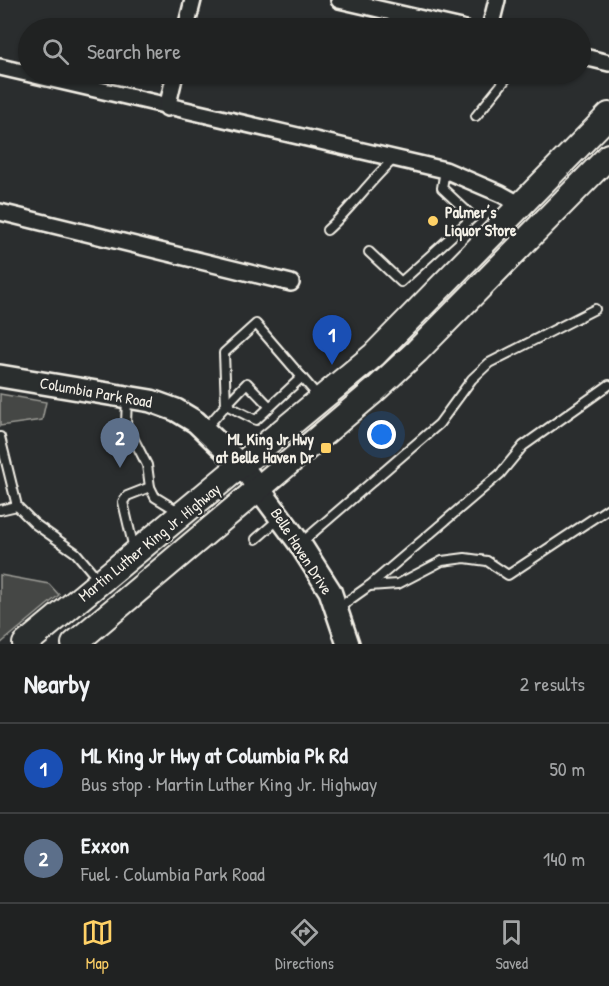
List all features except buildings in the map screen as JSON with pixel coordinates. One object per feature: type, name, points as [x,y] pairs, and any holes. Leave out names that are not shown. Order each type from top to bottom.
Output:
[{"type":"main road","name":"Martin Luther King Jr. Highway","points":[[74,644],[261,488],[417,351],[531,215],[609,115]]},
{"type":"main road","name":"Martin Luther King Jr. Highway","points":[[25,644],[99,580],[136,554],[374,355],[531,215],[609,156]]},
{"type":"street","points":[[188,18],[193,0]]},
{"type":"street","points":[[343,0],[420,18]]},
{"type":"street","points":[[492,18],[497,0]]},
{"type":"street","points":[[591,59],[609,63]]},
{"type":"street","points":[[0,67],[18,71]]},
{"type":"street","points":[[69,84],[445,170],[501,194],[531,215]]},
{"type":"street","points":[[167,108],[173,84]]},
{"type":"street","points":[[0,212],[291,283]]},
{"type":"street","name":"Columbia Park Road","points":[[0,376],[167,406],[205,430],[242,465]]},
{"type":"street","name":"Belle Haven Drive","points":[[242,465],[261,488],[330,591],[348,644]]},
{"type":"lane","points":[[476,116],[502,84]]},
{"type":"lane","points":[[327,230],[350,211],[373,177],[394,159]]},
{"type":"lane","points":[[369,252],[401,282],[473,217],[442,188],[445,170]]},
{"type":"lane","points":[[300,544],[439,424],[472,379],[489,363],[595,309]]},
{"type":"lane","points":[[226,405],[224,353],[256,324],[321,399]]},
{"type":"lane","points":[[226,405],[256,420],[302,377]]},
{"type":"lane","points":[[205,430],[247,384],[270,407]]},
{"type":"lane","points":[[337,609],[369,586],[500,474],[523,446],[609,385]]},
{"type":"lane","points":[[127,397],[126,424],[147,465],[150,487],[155,497],[183,515]]},
{"type":"lane","points":[[0,437],[17,506],[35,524],[76,552],[99,580]]},
{"type":"lane","points":[[136,554],[123,502],[127,496],[150,487]]},
{"type":"lane","points":[[0,510],[17,506]]},
{"type":"lane","points":[[369,586],[398,584],[442,561],[465,558],[487,561],[508,575],[609,508]]},
{"type":"lane","points":[[256,540],[281,517]]},
{"type":"shaded area","points":[[0,394],[46,402],[42,420],[0,426]]},
{"type":"shaded area","points":[[0,575],[49,584],[59,595],[0,644]]},
{"type":"place","name":"Palmer’s Liquor Store","points":[[433,221]]},
{"type":"place","name":"ML King Jr Hwy at Columbia Pk Rd","points":[[332,365]]},
{"type":"place","name":"ML King Jr Hwy at Belle Haven Dr","points":[[326,448]]},
{"type":"place","name":"Exxon","points":[[120,468]]}]
